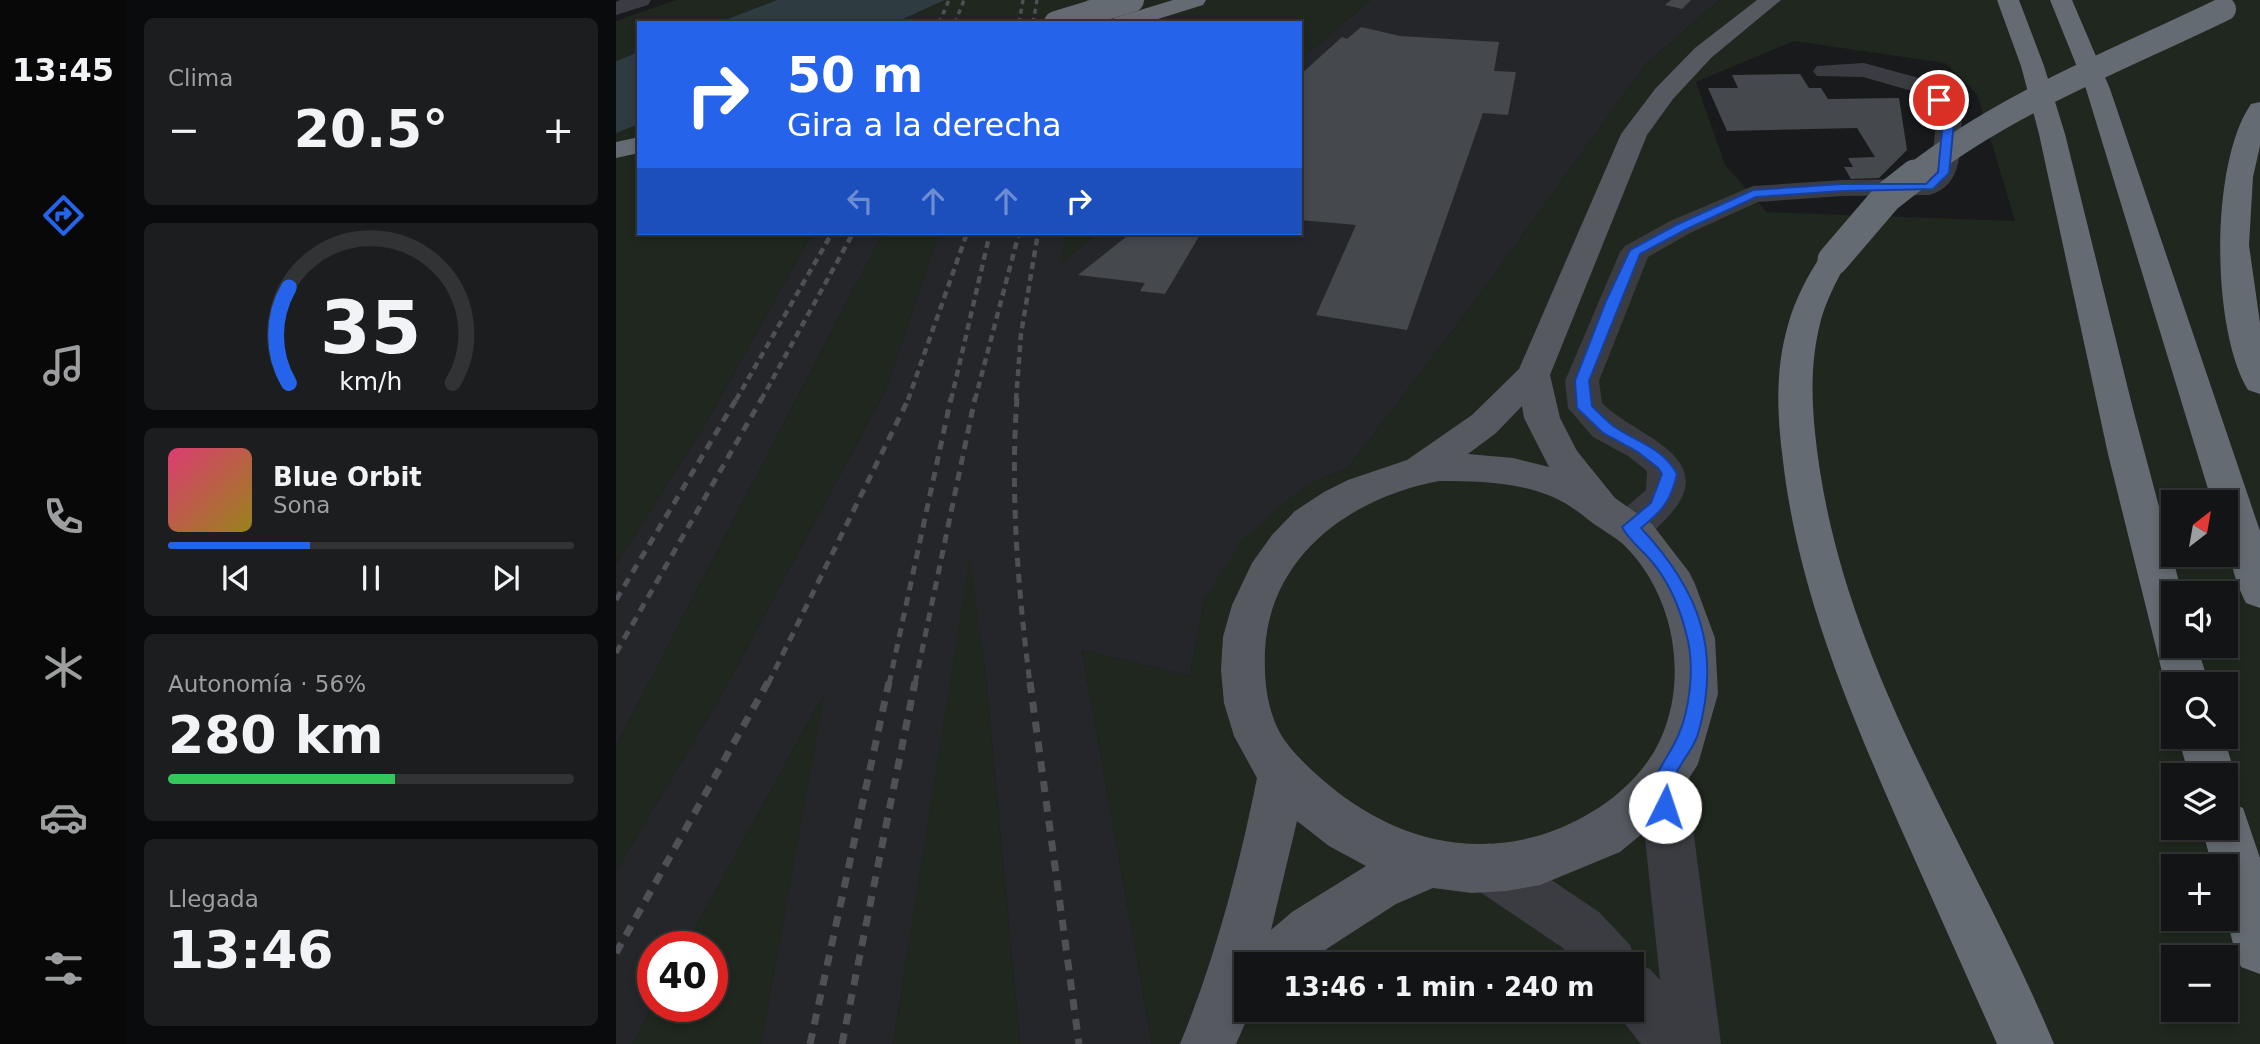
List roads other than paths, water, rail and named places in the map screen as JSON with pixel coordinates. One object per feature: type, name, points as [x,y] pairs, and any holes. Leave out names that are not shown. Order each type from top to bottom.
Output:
[{"type":"highway","points":[[1063,21],[1132,0]]},
{"type":"highway","points":[[1128,21],[1195,0]]},
{"type":"highway","points":[[2008,0],[2032,63],[2044,109],[2117,420],[2161,588]]},
{"type":"highway","points":[[2061,0],[2098,89],[2260,591]]},
{"type":"highway","points":[[2026,1044],[1901,776],[1856,671],[1828,593],[1807,514],[1795,407],[1796,366],[1803,326],[1815,291],[1833,260],[1863,222],[1887,197],[1945,151],[2001,116],[2231,4]]},
{"type":"highway","points":[[2260,109],[2241,158],[2233,230],[2242,318],[2260,382]]},
{"type":"highway","points":[[616,127],[637,123]]},
{"type":"highway","points":[[616,150],[637,145]]},
{"type":"highway","points":[[2230,840],[2260,947]]},
{"type":"main road","points":[[1419,471],[1484,424],[1532,375],[1634,134],[1664,94],[1703,53],[1770,0]]},
{"type":"main road","points":[[1532,375],[1542,418],[1564,460],[1661,560],[1684,600],[1697,643],[1699,690],[1688,737],[1663,781],[1630,815],[1589,842],[1541,860],[1489,869],[1430,864],[1377,848],[1327,817],[1282,772],[1258,738],[1243,692],[1242,645],[1252,602],[1272,563],[1301,530],[1345,498],[1374,484],[1419,471],[1461,467],[1506,471],[1559,485],[1617,517]]},
{"type":"main road","points":[[1226,1014],[1271,831],[1282,772]]},
{"type":"main road","points":[[1286,952],[1310,930],[1378,886],[1430,864]]},
{"type":"street","points":[[616,9],[640,0]]},
{"type":"street","points":[[1617,517],[1656,507],[1666,489],[1669,474],[1664,464],[1643,448],[1608,430],[1585,408],[1582,381],[1635,252],[1681,227],[1753,194],[1842,188],[1929,187],[1944,173],[1950,112],[1928,88],[1864,70],[1825,71]]},
{"type":"street","points":[[1663,781],[1670,856],[1685,951],[1693,1044]]},
{"type":"street","points":[[1489,869],[1581,930],[1600,952]]},
{"type":"street","points":[[1644,1004],[1676,1044]]},
{"type":"railway","points":[[940,21],[949,0]]},
{"type":"railway","points":[[956,21],[964,0]]},
{"type":"railway","points":[[1019,21],[1023,0]]},
{"type":"railway","points":[[1033,21],[1037,0]]},
{"type":"railway","points":[[1084,21],[1089,0]]},
{"type":"railway","points":[[1099,21],[1104,0]]},
{"type":"railway","points":[[736,400],[831,235]]},
{"type":"railway","points":[[761,400],[852,235]]},
{"type":"railway","points":[[908,400],[966,235]]},
{"type":"railway","points":[[951,400],[990,235]]},
{"type":"railway","points":[[975,400],[1018,235]]},
{"type":"railway","points":[[1016,400],[1021,334],[1038,235]]},
{"type":"railway","points":[[616,600],[737,398]]},
{"type":"railway","points":[[616,653],[762,398]]},
{"type":"railway","points":[[768,684],[909,398]]},
{"type":"railway","points":[[889,684],[951,398]]},
{"type":"railway","points":[[915,684],[975,398]]},
{"type":"railway","points":[[1017,398],[1014,469],[1016,541],[1030,684]]},
{"type":"railway","points":[[616,953],[768,682]]},
{"type":"railway","points":[[810,1044],[889,682]]},
{"type":"railway","points":[[842,1044],[915,682]]},
{"type":"railway","points":[[1030,682],[1079,1044]]}]
